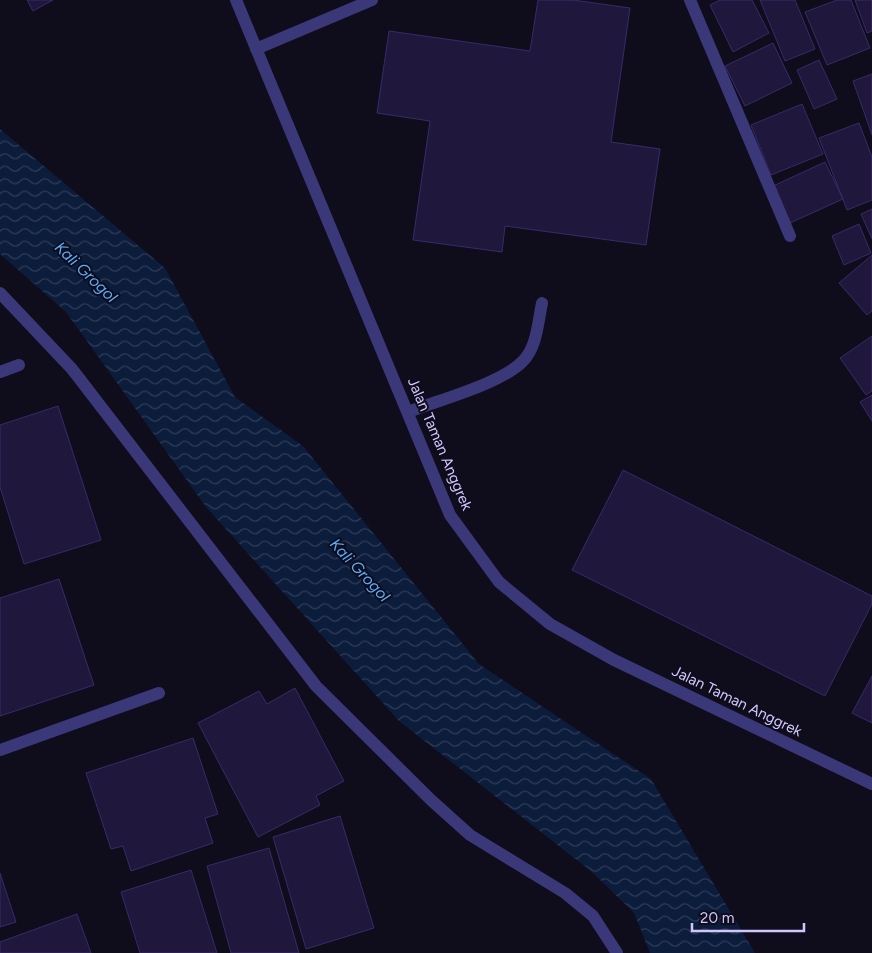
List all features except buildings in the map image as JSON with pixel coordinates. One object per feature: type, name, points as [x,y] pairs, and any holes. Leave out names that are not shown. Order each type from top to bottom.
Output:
[{"type":"street","name":"Jalan Taman Anggrek","points":[[236,0],[450,515],[499,582],[550,624],[614,660],[872,784]]},
{"type":"street","points":[[256,49],[372,0]]},
{"type":"street","points":[[690,0],[790,236]]},
{"type":"street","points":[[0,293],[72,369],[316,686],[470,835],[565,893],[593,916],[618,953]]},
{"type":"street","points":[[408,412],[502,377],[524,361],[535,341],[542,304]]},
{"type":"street","points":[[0,372],[19,365]]},
{"type":"street","points":[[0,750],[159,693]]},
{"type":"water","name":"Kali Grogol","points":[[0,129],[165,268],[235,397],[303,446],[479,664],[651,779],[755,953],[650,953],[634,913],[592,872],[399,721],[206,507],[66,312],[0,254]]}]
